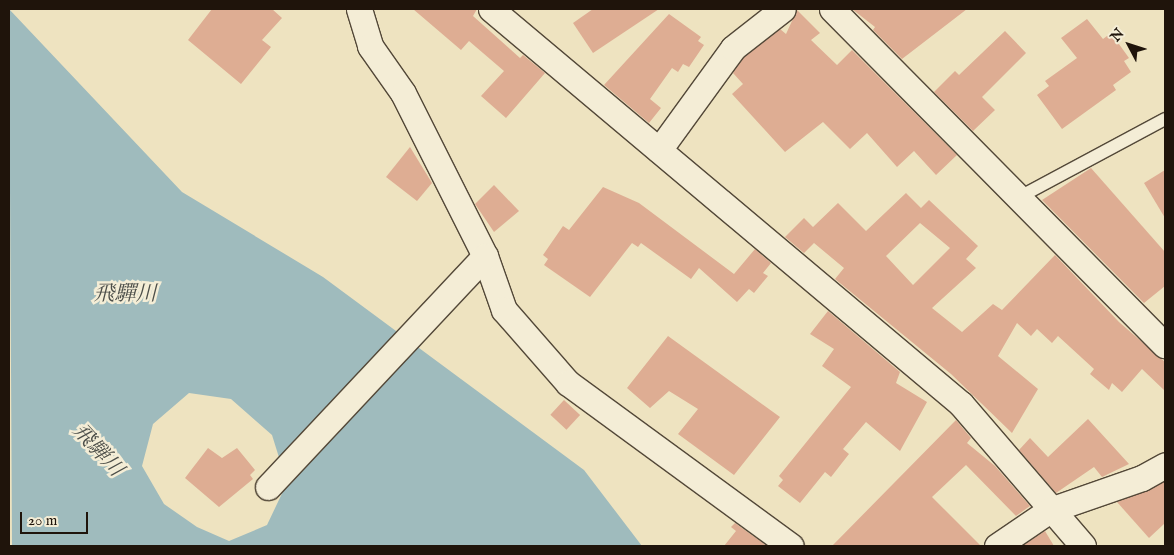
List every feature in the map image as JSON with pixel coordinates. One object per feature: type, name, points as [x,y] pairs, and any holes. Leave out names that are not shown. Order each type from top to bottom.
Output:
[{"type":"street","points":[[359,9],[370,46],[403,93],[485,256],[504,310],[568,383],[791,546]]},
{"type":"street","points":[[491,9],[961,404],[1050,510],[1083,546]]},
{"type":"street","points":[[659,150],[732,48],[783,9]]},
{"type":"street","points":[[832,9],[1016,199],[1165,345]]},
{"type":"street","points":[[268,487],[420,320],[485,256]]},
{"type":"street","points":[[997,546],[1050,510],[1142,478],[1165,465]]},
{"type":"lane","points":[[1016,199],[1165,119]]},
{"type":"water","name":"飛驒川","points":[[9,9],[182,192],[323,277],[584,470],[642,546],[12,546]],"holes":[[[189,393],[231,399],[272,435],[287,483],[267,525],[229,541],[197,527],[164,504],[142,466],[153,424]]]},
{"type":"building","points":[[212,9],[272,9],[282,18],[262,40],[271,47],[241,84],[188,40]]},
{"type":"building","points":[[413,9],[477,9],[473,16],[520,58],[523,55],[545,73],[506,118],[481,96],[504,71],[469,41],[461,50]]},
{"type":"building","points":[[593,9],[659,9],[593,53],[573,23]]},
{"type":"building","points":[[852,9],[967,9],[902,59],[873,30],[875,27]]},
{"type":"building","points":[[797,10],[820,33],[811,40],[837,65],[852,50],[957,155],[936,175],[914,151],[897,167],[867,133],[850,149],[823,122],[785,152],[732,94],[743,84],[733,73],[743,58],[780,29],[786,34]]},
{"type":"building","points":[[669,14],[701,37],[698,41],[704,45],[689,67],[683,64],[678,72],[672,68],[650,99],[661,108],[649,123],[604,85]]},
{"type":"building","points":[[1087,19],[1103,39],[1111,33],[1129,58],[1124,61],[1131,72],[1113,85],[1116,90],[1062,129],[1037,95],[1049,86],[1045,81],[1077,58],[1061,38]]},
{"type":"building","points":[[1005,31],[1026,53],[982,97],[995,110],[973,131],[934,92],[955,71],[959,75]]},
{"type":"building","points":[[410,147],[432,183],[417,201],[386,177]]},
{"type":"building","points":[[1091,168],[1165,252],[1165,286],[1144,303],[1042,200]]},
{"type":"building","points":[[1165,170],[1165,218],[1144,183]]},
{"type":"building","points":[[494,185],[519,211],[494,232],[475,204]]},
{"type":"building","points":[[603,187],[639,203],[734,274],[755,249],[771,263],[763,273],[768,276],[754,293],[749,289],[737,302],[699,268],[691,279],[641,243],[638,247],[632,243],[590,297],[544,265],[548,259],[543,255],[563,226],[569,230]]},
{"type":"building","points":[[906,193],[921,208],[929,200],[978,246],[966,259],[976,268],[932,308],[962,332],[993,304],[1002,310],[1055,255],[1119,322],[1165,362],[1165,391],[1142,369],[1122,392],[1112,383],[1109,390],[1090,374],[1094,369],[1058,336],[1052,343],[1037,329],[1031,336],[1017,323],[998,356],[1038,389],[1012,433],[951,374],[835,279],[844,268],[814,243],[804,253],[785,237],[804,218],[813,227],[838,203],[866,231]],"holes":[[[920,223],[950,248],[913,285],[886,256]]]},
{"type":"building","points":[[828,311],[900,372],[896,383],[927,402],[900,451],[866,422],[843,449],[849,454],[831,477],[825,472],[800,503],[778,486],[783,480],[779,476],[851,387],[822,366],[834,349],[810,334]]},
{"type":"building","points":[[668,336],[780,417],[734,475],[678,434],[698,409],[669,391],[650,408],[627,388]]},
{"type":"building","points":[[564,400],[580,415],[566,430],[550,415]]},
{"type":"building","points":[[1088,419],[1129,464],[1102,477],[1094,467],[1056,493],[1019,450],[1030,438],[1048,457]]},
{"type":"building","points":[[956,420],[971,438],[967,443],[995,466],[1030,506],[1016,516],[966,465],[932,497],[981,546],[832,546]]},
{"type":"building","points":[[208,448],[222,458],[237,448],[255,470],[250,475],[253,479],[219,507],[185,478]]},
{"type":"building","points":[[1165,481],[1165,523],[1149,538],[1117,502]]},
{"type":"building","points":[[735,523],[767,546],[724,546],[736,531],[731,527]]},
{"type":"building","points":[[1045,531],[1054,546],[1022,546]]},
{"type":"water label","name":"飛騨川","points":[[97,451]]}]
